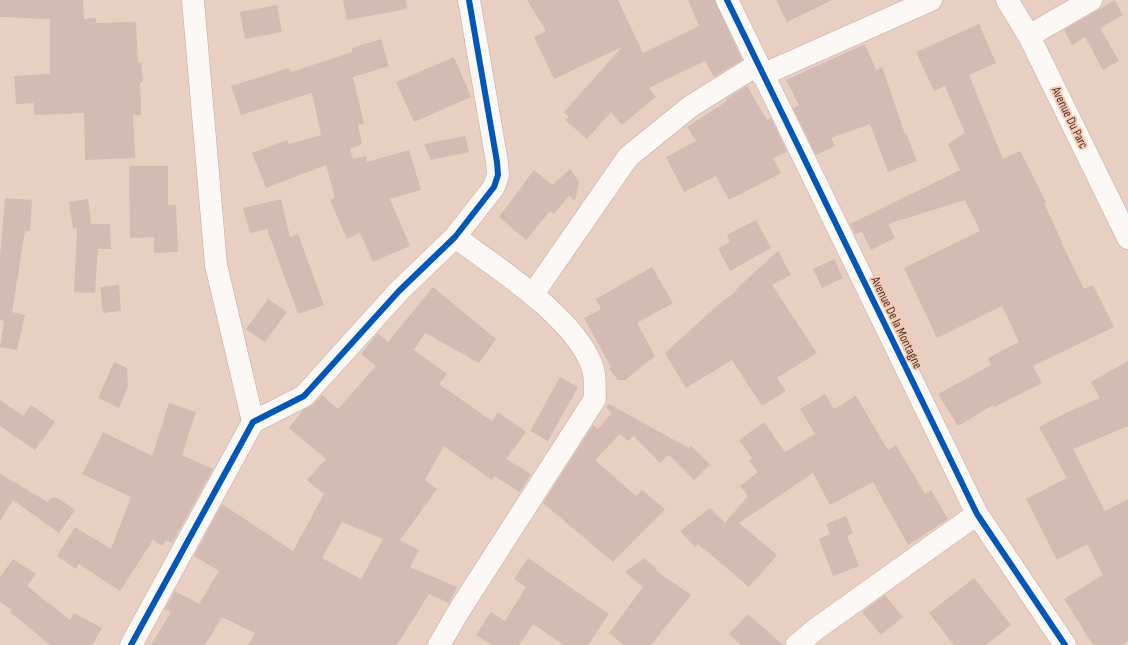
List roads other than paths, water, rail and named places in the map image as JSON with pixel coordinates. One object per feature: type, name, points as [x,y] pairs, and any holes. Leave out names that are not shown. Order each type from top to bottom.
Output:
[{"type":"street","points":[[193,0],[216,265],[253,422]]},
{"type":"street","points":[[131,645],[253,422],[304,396],[399,291],[455,237],[494,187],[498,175],[497,162],[469,0]]},
{"type":"street","name":"Avenue De la Montagne","points":[[727,0],[977,514],[1065,645]]},
{"type":"street","points":[[533,294],[628,157],[690,106],[760,70],[931,0]]},
{"type":"street","name":"Avenue Du Parc","points":[[1007,0],[1029,36],[1128,238]]},
{"type":"street","points":[[1029,36],[1092,0]]},
{"type":"street","points":[[439,645],[460,609],[595,399],[594,370],[581,344],[533,294],[455,237]]},
{"type":"street","points":[[797,645],[816,629],[977,514]]}]
